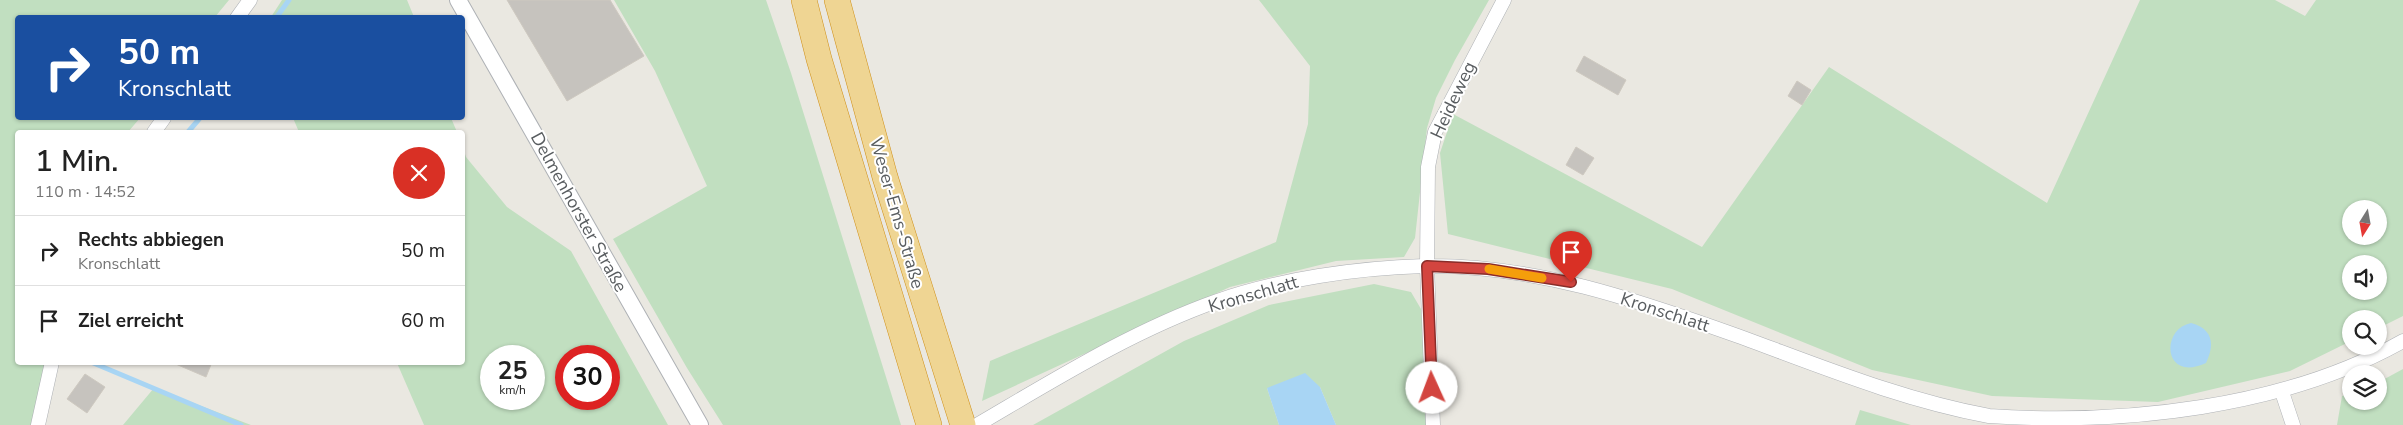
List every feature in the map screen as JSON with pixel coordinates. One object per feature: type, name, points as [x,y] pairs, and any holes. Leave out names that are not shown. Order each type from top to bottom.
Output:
[{"type":"highway","points":[[788,0],[801,42],[819,59]]},
{"type":"highway","name":"Weser-Ems-Straße","points":[[804,0],[819,59],[929,425]]},
{"type":"highway","name":"Weser-Ems-Straße","points":[[836,0],[888,186],[963,425]]},
{"type":"street","points":[[239,15],[250,0]]},
{"type":"street","name":"Delmenhorster Straße","points":[[458,0],[700,425]]},
{"type":"street","name":"Heideweg","points":[[1433,425],[1427,266],[1428,167],[1435,132],[1504,0]]},
{"type":"street","name":"Kronschlatt","points":[[976,425],[1137,336],[1218,301],[1309,278],[1372,269],[1427,266],[1488,269],[1571,282],[1664,310],[1924,401],[1990,417],[2045,423],[2105,423],[2163,419],[2227,408],[2338,373],[2403,341]]},
{"type":"street","points":[[38,425],[51,365]]},
{"type":"street","points":[[2282,392],[2293,425]]},
{"type":"green space","points":[[0,0],[229,0],[217,15],[15,15],[15,120],[138,120],[130,130],[15,130],[15,365],[47,365],[31,425],[0,425]]},
{"type":"green space","points":[[282,0],[407,0],[413,15],[272,15]]},
{"type":"green space","points":[[614,0],[766,0],[791,73],[901,425],[723,425],[687,368],[613,239],[707,186],[655,71]]},
{"type":"green space","points":[[1259,0],[1489,0],[1436,98],[1427,128],[1415,238],[1404,257],[1336,261],[1230,287],[982,401],[990,361],[1276,242],[1308,124],[1310,66]]},
{"type":"green space","points":[[2140,0],[2275,0],[2305,16],[2316,0],[2403,0],[2403,316],[2387,324],[2387,310],[2342,310],[2342,345],[2290,371],[2158,402],[1992,396],[1872,370],[1672,289],[1448,234],[1440,153],[1453,114],[1702,247],[1829,67],[2047,203]]},
{"type":"green space","points":[[294,120],[452,120],[456,130],[298,130]]},
{"type":"green space","points":[[465,154],[507,207],[571,251],[668,425],[424,425],[398,365],[465,365]]},
{"type":"green space","points":[[1374,284],[1411,292],[1421,309],[1428,425],[1336,425],[1320,387],[1267,388],[1279,425],[1033,425],[1184,341],[1269,305]]},
{"type":"green space","points":[[2403,369],[2403,425],[2337,425],[2342,396],[2342,410],[2387,410],[2387,378]]},
{"type":"green space","points":[[154,388],[251,425],[123,425]]},
{"type":"green space","points":[[1860,410],[1911,425],[1855,425]]},
{"type":"water","points":[[2191,323],[2208,333],[2211,350],[2206,363],[2192,367],[2181,366],[2174,361],[2171,353],[2171,344],[2174,335],[2181,327]]},
{"type":"water","points":[[1305,373],[1320,387],[1336,425],[1279,425],[1267,388]]},
{"type":"building","points":[[507,0],[610,0],[644,56],[567,101]]},
{"type":"building","points":[[1584,56],[1626,80],[1618,95],[1576,71]]},
{"type":"building","points":[[1797,81],[1811,90],[1802,105],[1788,96]]},
{"type":"building","points":[[1576,147],[1594,158],[1583,175],[1566,165]]},
{"type":"building","points":[[178,365],[211,365],[206,377]]},
{"type":"building","points":[[85,374],[105,387],[87,413],[67,399]]},
{"type":"waterway","points":[[278,15],[289,0]]},
{"type":"waterway","points":[[190,130],[198,120]]},
{"type":"waterway","points":[[98,365],[241,425]]},
{"type":"slow traffic","points":[[1489,269],[1542,278]]},
{"type":"route","points":[[1432,388],[1427,266],[1488,269],[1571,282]]}]
